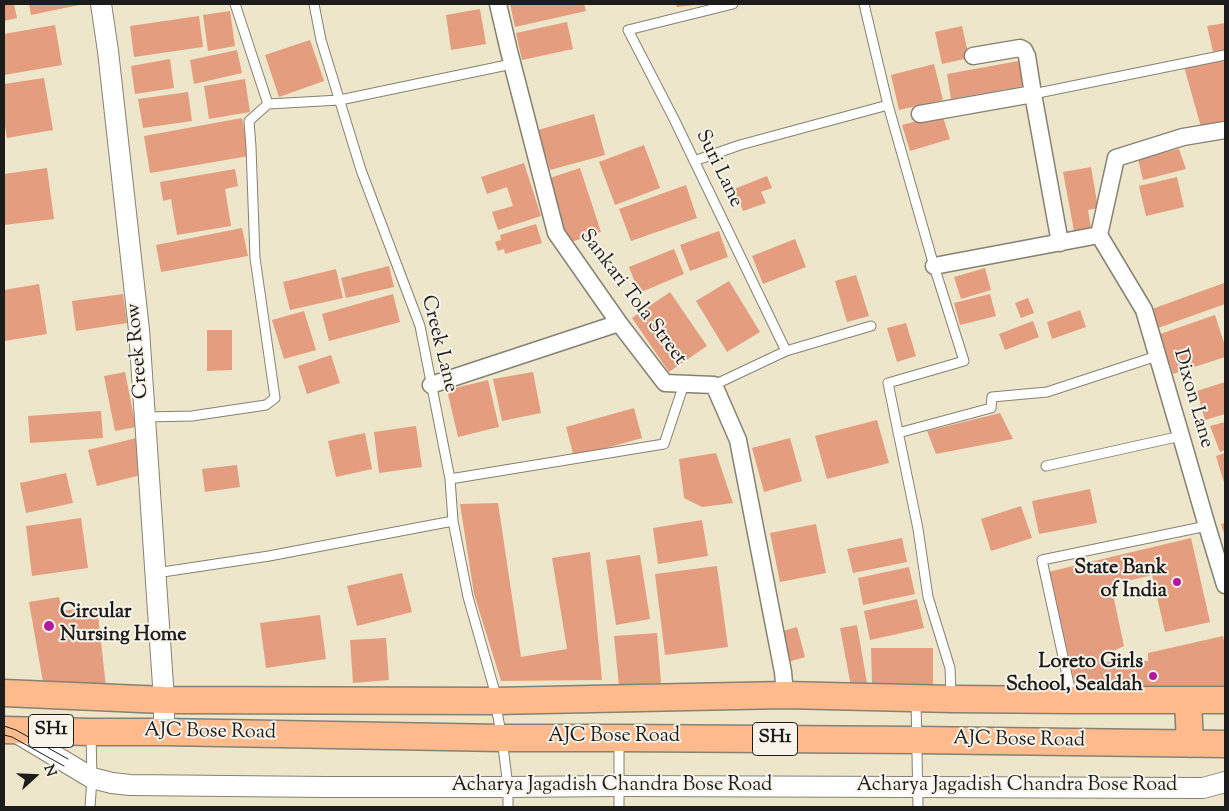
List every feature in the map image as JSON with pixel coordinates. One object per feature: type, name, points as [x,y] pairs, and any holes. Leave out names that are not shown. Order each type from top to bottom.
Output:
[{"type":"main road","points":[[4,693],[164,700],[495,701],[785,695],[952,699],[1225,700]]},
{"type":"main road","points":[[1188,700],[1190,744]]},
{"type":"main road","name":"AJC Bose Road","points":[[8,730],[502,738],[1225,744]]},
{"type":"street","name":"Creek Row","points":[[101,4],[110,61],[136,311],[164,700]]},
{"type":"street","name":"Sankari Tola Street","points":[[498,4],[556,233],[619,323],[665,384],[714,384]]},
{"type":"street","points":[[973,56],[1020,48],[1024,50],[1027,56],[1060,243]]},
{"type":"street","points":[[920,114],[1033,94]]},
{"type":"street","points":[[934,266],[1099,235],[1116,158],[1183,137],[1225,130]]},
{"type":"street","name":"Dixon Lane","points":[[1099,235],[1144,310],[1225,585]]},
{"type":"street","points":[[431,386],[619,323]]},
{"type":"street","points":[[714,384],[738,440],[783,672],[785,695]]},
{"type":"street","points":[[164,700],[164,732]]},
{"type":"street","name":"Acharya Jagadish Chandra Bose Road","points":[[8,730],[92,778],[130,785],[1203,788],[1225,782]]},
{"type":"lane","points":[[235,4],[268,104]]},
{"type":"lane","name":"Creek Lane","points":[[314,4],[321,40],[361,170],[420,326],[450,479],[453,521],[468,597],[495,692],[508,787],[508,807]]},
{"type":"lane","name":"Suri Lane","points":[[733,4],[628,30],[786,351]]},
{"type":"lane","points":[[864,4],[888,105],[934,266],[964,361],[888,383],[918,529],[928,597],[950,668],[952,699]]},
{"type":"lane","points":[[1033,94],[1225,55]]},
{"type":"lane","points":[[145,417],[192,416],[266,405],[275,398],[255,258],[249,121],[268,104],[340,100],[512,64]]},
{"type":"lane","points":[[694,161],[740,145],[888,105]]},
{"type":"lane","points":[[714,384],[786,351],[871,326]]},
{"type":"lane","points":[[898,433],[991,408],[992,396],[1047,392],[1158,356]]},
{"type":"lane","points":[[450,479],[664,444],[684,384]]},
{"type":"lane","points":[[1046,466],[1181,436]]},
{"type":"lane","points":[[155,574],[269,556],[453,521]]},
{"type":"lane","points":[[1073,700],[1042,560],[1207,526]]},
{"type":"lane","points":[[916,698],[918,807]]},
{"type":"lane","points":[[90,807],[92,778],[91,732]]},
{"type":"lane","points":[[618,807],[619,738]]},
{"type":"building","points":[[4,4],[14,4],[17,18],[4,21]]},
{"type":"building","points":[[29,4],[79,4],[79,5],[31,15]]},
{"type":"building","points":[[510,4],[584,4],[586,11],[515,27]]},
{"type":"building","points":[[676,4],[694,4],[694,5],[677,7]]},
{"type":"building","points":[[480,9],[486,44],[451,50],[446,15]]},
{"type":"building","points":[[230,11],[235,46],[208,51],[203,15]]},
{"type":"building","points":[[199,16],[203,47],[134,57],[130,26]]},
{"type":"building","points":[[567,22],[573,49],[522,60],[516,33]]},
{"type":"building","points":[[1225,23],[1225,50],[1213,52],[1207,26]]},
{"type":"building","points":[[55,25],[62,65],[4,75],[4,34]]},
{"type":"building","points":[[962,26],[969,58],[942,64],[935,32]]},
{"type":"building","points":[[310,40],[324,81],[279,97],[265,55]]},
{"type":"building","points":[[237,50],[242,73],[194,84],[190,60]]},
{"type":"building","points":[[170,59],[174,88],[135,94],[131,66]]},
{"type":"building","points":[[1225,59],[1225,122],[1201,127],[1184,67]]},
{"type":"building","points":[[1024,60],[1029,85],[951,99],[947,74]]},
{"type":"building","points":[[934,64],[943,100],[899,110],[891,75]]},
{"type":"building","points":[[44,78],[53,130],[7,138],[4,120],[4,84]]},
{"type":"building","points":[[245,79],[250,112],[209,119],[204,86]]},
{"type":"building","points":[[188,92],[192,121],[143,128],[138,99]]},
{"type":"building","points":[[594,114],[605,155],[550,170],[538,130]]},
{"type":"building","points":[[942,114],[950,139],[910,151],[902,125]]},
{"type":"building","points":[[242,118],[249,156],[150,173],[144,136]]},
{"type":"building","points":[[644,145],[660,188],[615,205],[599,162]]},
{"type":"building","points":[[1179,149],[1186,169],[1143,180],[1138,159]]},
{"type":"building","points":[[524,163],[541,216],[498,230],[492,212],[513,206],[507,187],[487,194],[481,177]]},
{"type":"building","points":[[1091,167],[1098,208],[1088,210],[1091,228],[1074,231],[1063,172]]},
{"type":"building","points":[[47,168],[54,219],[4,225],[4,174]]},
{"type":"building","points":[[580,168],[601,232],[568,243],[547,179]]},
{"type":"building","points":[[235,169],[238,186],[225,189],[231,226],[177,235],[171,199],[163,201],[160,182]]},
{"type":"building","points":[[767,176],[772,188],[761,192],[766,203],[743,211],[734,189]]},
{"type":"building","points":[[1177,177],[1184,207],[1146,216],[1139,186]]},
{"type":"building","points":[[686,185],[697,218],[631,241],[619,209]]},
{"type":"building","points":[[536,224],[542,243],[505,254],[504,249],[498,251],[495,242],[501,240],[500,235]]},
{"type":"building","points":[[242,228],[248,256],[161,272],[156,245]]},
{"type":"building","points":[[719,231],[728,257],[690,271],[680,245]]},
{"type":"building","points":[[795,239],[806,267],[763,284],[752,256]]},
{"type":"building","points":[[674,249],[684,274],[639,293],[629,267]]},
{"type":"building","points":[[389,266],[394,287],[346,298],[341,278]]},
{"type":"building","points":[[985,268],[991,290],[961,299],[954,277]]},
{"type":"building","points":[[336,269],[343,298],[290,310],[283,282]]},
{"type":"building","points":[[856,275],[869,316],[847,322],[835,281]]},
{"type":"building","points":[[729,281],[760,332],[727,352],[696,301]]},
{"type":"building","points":[[1224,283],[1225,304],[1158,328],[1152,309]]},
{"type":"building","points":[[39,284],[47,334],[4,341],[4,290]]},
{"type":"building","points":[[670,292],[707,346],[669,372],[632,318]]},
{"type":"building","points":[[123,294],[127,323],[76,331],[72,301]]},
{"type":"building","points":[[393,294],[400,322],[329,341],[322,314]]},
{"type":"building","points":[[990,294],[996,316],[960,325],[954,303]]},
{"type":"building","points":[[1028,298],[1034,313],[1021,318],[1015,303]]},
{"type":"building","points":[[1080,310],[1086,327],[1052,339],[1047,322]]},
{"type":"building","points":[[304,311],[316,350],[284,359],[272,320]]},
{"type":"building","points":[[1215,315],[1225,346],[1225,357],[1173,374],[1160,334]]},
{"type":"building","points":[[1033,321],[1039,337],[1005,350],[999,334]]},
{"type":"building","points":[[906,323],[916,356],[897,362],[887,328]]},
{"type":"building","points":[[207,330],[232,330],[232,370],[207,371]]},
{"type":"building","points":[[331,355],[340,383],[307,394],[298,366]]},
{"type":"building","points":[[125,372],[136,427],[115,431],[104,376]]},
{"type":"building","points":[[533,372],[541,413],[502,421],[493,379]]},
{"type":"building","points":[[488,380],[499,427],[458,437],[447,390]]},
{"type":"building","points":[[1225,382],[1225,414],[1205,420],[1197,391]]},
{"type":"building","points":[[634,408],[642,438],[574,457],[566,427]]},
{"type":"building","points":[[101,411],[103,438],[30,443],[28,416]]},
{"type":"building","points":[[1000,413],[1013,439],[936,454],[927,431]]},
{"type":"building","points":[[877,420],[889,463],[827,479],[815,436]]},
{"type":"building","points":[[1225,422],[1225,450],[1220,452],[1210,426]]},
{"type":"building","points":[[416,426],[422,467],[379,473],[374,432]]},
{"type":"building","points":[[365,433],[372,469],[336,477],[328,441]]},
{"type":"building","points":[[136,438],[145,474],[97,486],[88,450]]},
{"type":"building","points":[[790,438],[802,481],[764,492],[752,448]]},
{"type":"building","points":[[716,453],[733,503],[702,507],[684,498],[679,459]]},
{"type":"building","points":[[1225,453],[1225,486],[1216,456]]},
{"type":"building","points":[[237,465],[240,487],[205,492],[202,469]]},
{"type":"building","points":[[66,473],[73,503],[26,513],[20,483]]},
{"type":"building","points":[[1090,489],[1097,523],[1039,534],[1032,501]]},
{"type":"building","points":[[498,503],[521,657],[567,649],[552,558],[590,552],[602,680],[501,681],[474,594],[460,504]]},
{"type":"building","points":[[1021,506],[1032,538],[991,551],[981,519]]},
{"type":"building","points":[[81,518],[88,568],[32,576],[26,526]]},
{"type":"building","points":[[702,520],[708,556],[658,564],[653,528]]},
{"type":"building","points":[[1225,523],[1225,536],[1221,524]]},
{"type":"building","points":[[816,524],[826,573],[780,582],[770,533]]},
{"type":"building","points":[[902,538],[907,562],[853,573],[847,549]]},
{"type":"building","points":[[1191,538],[1210,622],[1165,632],[1152,575],[1111,585],[1124,646],[1099,658],[1100,662],[1148,661],[1148,653],[1223,636],[1225,647],[1225,691],[1077,692],[1048,572]]},
{"type":"building","points":[[640,555],[650,619],[616,625],[606,560]]},
{"type":"building","points":[[717,566],[728,647],[665,655],[655,574]]},
{"type":"building","points":[[909,567],[915,594],[863,605],[858,578]]},
{"type":"building","points":[[402,573],[412,612],[357,626],[347,586]]},
{"type":"building","points":[[59,597],[62,611],[97,606],[106,687],[43,682],[29,602]]},
{"type":"building","points":[[917,599],[924,628],[870,640],[864,611]]},
{"type":"building","points":[[320,615],[326,659],[266,668],[260,623]]},
{"type":"building","points":[[857,625],[868,689],[852,692],[840,628]]},
{"type":"building","points":[[797,627],[805,657],[788,662],[779,632]]},
{"type":"building","points":[[657,633],[661,683],[619,686],[614,636]]},
{"type":"building","points":[[386,638],[389,680],[353,683],[350,640]]},
{"type":"building","points":[[871,648],[933,648],[933,684],[872,684]]},
{"type":"tram line","points":[[4,726],[16,730],[68,759]]},
{"type":"tram line","points":[[4,735],[12,737],[64,766]]},
{"type":"place","name":"State Bank of India","points":[[1177,582]]},
{"type":"place","name":"Circular Nursing Home","points":[[49,626]]},
{"type":"place","name":"Loreto Girls School, Sealdah","points":[[1153,676]]}]
